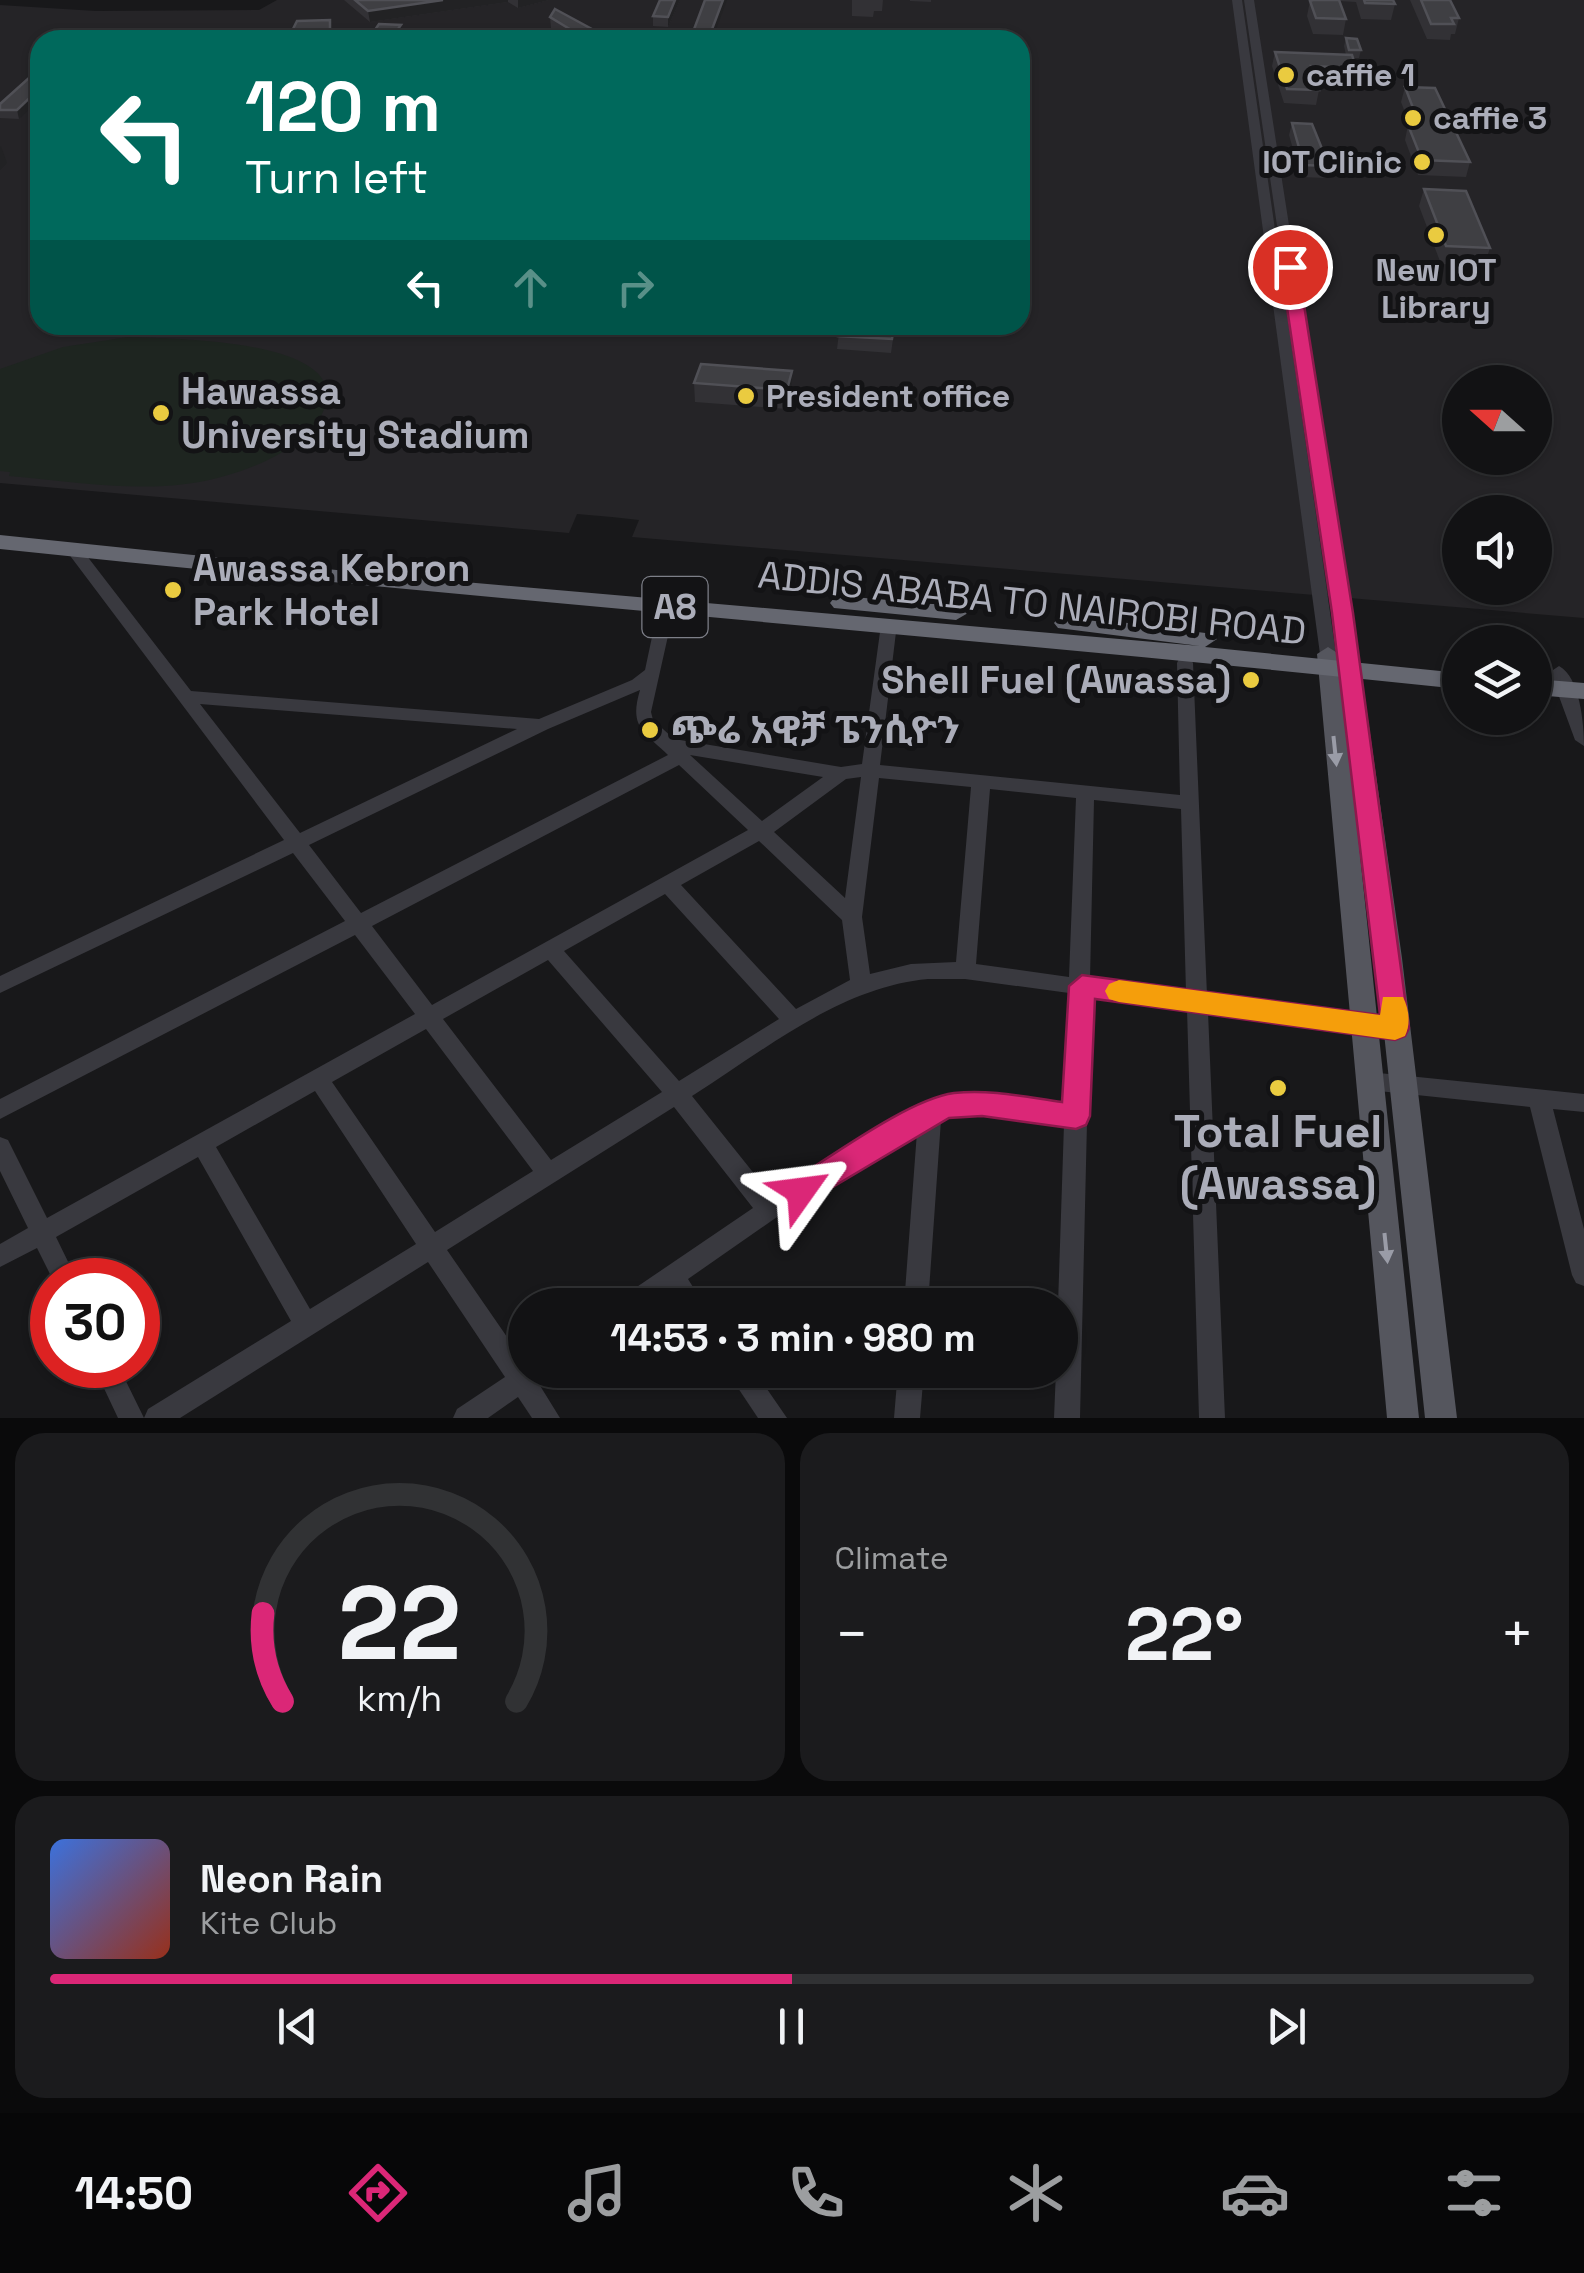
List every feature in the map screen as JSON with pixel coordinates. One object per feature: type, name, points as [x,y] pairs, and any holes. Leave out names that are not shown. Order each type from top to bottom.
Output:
[{"type":"highway","name":"ADDIS ABABA TO NAIROBI ROAD","points":[[0,530],[582,585],[894,606],[1442,677]]},
{"type":"highway","name":"ADDIS ABABA TO NAIROBI ROAD","points":[[0,542],[386,582],[1338,663],[1442,664]]},
{"type":"main road","points":[[1338,663],[1369,1081],[1404,1418]]},
{"type":"main road","points":[[1338,663],[1403,1084],[1441,1418]]},
{"type":"street","points":[[1237,0],[1338,663]]},
{"type":"street","points":[[1249,0],[1338,663]]},
{"type":"street","points":[[74,550],[190,697],[548,1173]]},
{"type":"street","points":[[664,618],[642,719],[852,917]]},
{"type":"street","points":[[861,984],[852,917],[888,632]]},
{"type":"street","points":[[1185,662],[1212,1418]]},
{"type":"street","points":[[0,986],[542,725],[625,690],[652,673]]},
{"type":"street","points":[[1565,679],[1584,740]]},
{"type":"street","points":[[190,697],[542,725]]},
{"type":"street","points":[[0,1110],[362,924],[675,750],[841,773],[868,770],[1189,803]]},
{"type":"street","points":[[0,1256],[762,831],[841,773]]},
{"type":"street","points":[[965,971],[980,782]]},
{"type":"street","points":[[1067,1418],[1085,792]]},
{"type":"street","points":[[666,882],[794,1021]]},
{"type":"street","points":[[550,949],[676,1094],[769,1210]]},
{"type":"street","points":[[157,1418],[794,1021],[861,984],[910,970],[965,971],[1395,1028]]},
{"type":"street","points":[[317,1077],[508,1347]]},
{"type":"street","points":[[1369,1081],[1584,1104]]},
{"type":"street","points":[[1539,1099],[1584,1275]]},
{"type":"street","points":[[656,1288],[769,1210],[930,1113],[982,1104],[1076,1116]]},
{"type":"street","points":[[917,1288],[930,1113]]},
{"type":"street","points":[[202,1143],[307,1326]]},
{"type":"street","points":[[0,1147],[54,1258]]},
{"type":"street","points":[[672,1277],[680,1288]]},
{"type":"street","points":[[117,1388],[131,1418]]},
{"type":"street","points":[[466,1418],[510,1388]]},
{"type":"street","points":[[534,1388],[547,1418]]},
{"type":"street","points":[[752,1388],[774,1418]]},
{"type":"street","points":[[908,1418],[910,1388]]},
{"type":"shaded area","points":[[277,0],[1584,0],[1584,618],[632,537],[639,520],[577,514],[569,533],[0,483],[0,5],[96,11],[259,10]]},
{"type":"shaded area","name":"Hawassa University Stadium","points":[[128,337],[217,342],[288,356],[314,370],[326,389],[322,414],[305,436],[281,453],[241,471],[201,482],[119,486],[9,476],[10,472],[0,471],[0,369],[63,347]]},
{"type":"building","points":[[355,0],[443,0],[368,11]]},
{"type":"building","points":[[660,0],[675,0],[668,17],[653,16]]},
{"type":"building","points":[[705,0],[723,0],[712,30],[694,30]]},
{"type":"building","points":[[1339,0],[1346,19],[1316,18],[1310,1]]},
{"type":"building","points":[[1364,0],[1393,0],[1395,4],[1365,3]]},
{"type":"building","points":[[1421,0],[1450,0],[1459,18],[1451,18],[1454,24],[1431,24]]},
{"type":"building","points":[[555,9],[594,30],[571,30],[550,17]]},
{"type":"building","points":[[330,20],[330,30],[292,30],[297,21]]},
{"type":"building","points":[[379,24],[401,25],[397,30],[375,30]]},
{"type":"building","points":[[1346,38],[1357,39],[1361,50],[1349,50]]},
{"type":"building","points":[[1275,52],[1352,55],[1356,68],[1311,66],[1319,90],[1287,89]]},
{"type":"building","points":[[30,77],[30,98],[17,110],[0,110],[0,104]]},
{"type":"building","points":[[1405,87],[1435,88],[1470,162],[1422,160],[1408,125],[1420,126]]},
{"type":"building","points":[[1292,123],[1312,124],[1329,166],[1304,165]]},
{"type":"building","points":[[1424,189],[1466,191],[1490,248],[1446,246]]},
{"type":"building","points":[[838,335],[893,335],[892,339]]},
{"type":"building","points":[[701,364],[792,371],[787,390],[694,383]]},
{"type":"slow traffic","points":[[1119,991],[1395,1028],[1393,1005]]},
{"type":"place","name":"caffie 1","points":[[1286,75]]},
{"type":"place","name":"caffie 3","points":[[1413,118]]},
{"type":"place","name":"IOT Clinic","points":[[1422,162]]},
{"type":"place","name":"New IOT Library","points":[[1436,235]]},
{"type":"place","name":"President office","points":[[746,396]]},
{"type":"place","name":"Hawassa University Stadium","points":[[161,413]]},
{"type":"place","name":"Awassa Kebron Park Hotel","points":[[173,590]]},
{"type":"place","name":"Shell Fuel (Awassa)","points":[[1251,680]]},
{"type":"place","name":"ጭሬ አዊቻ ፔንሲዮን","points":[[650,730]]},
{"type":"place","name":"Total Fuel (Awassa)","points":[[1278,1088]]},
{"type":"route","points":[[801,1191],[930,1113],[949,1106],[982,1104],[1076,1116],[1082,986],[1395,1028],[1343,613],[1290,267]]}]
